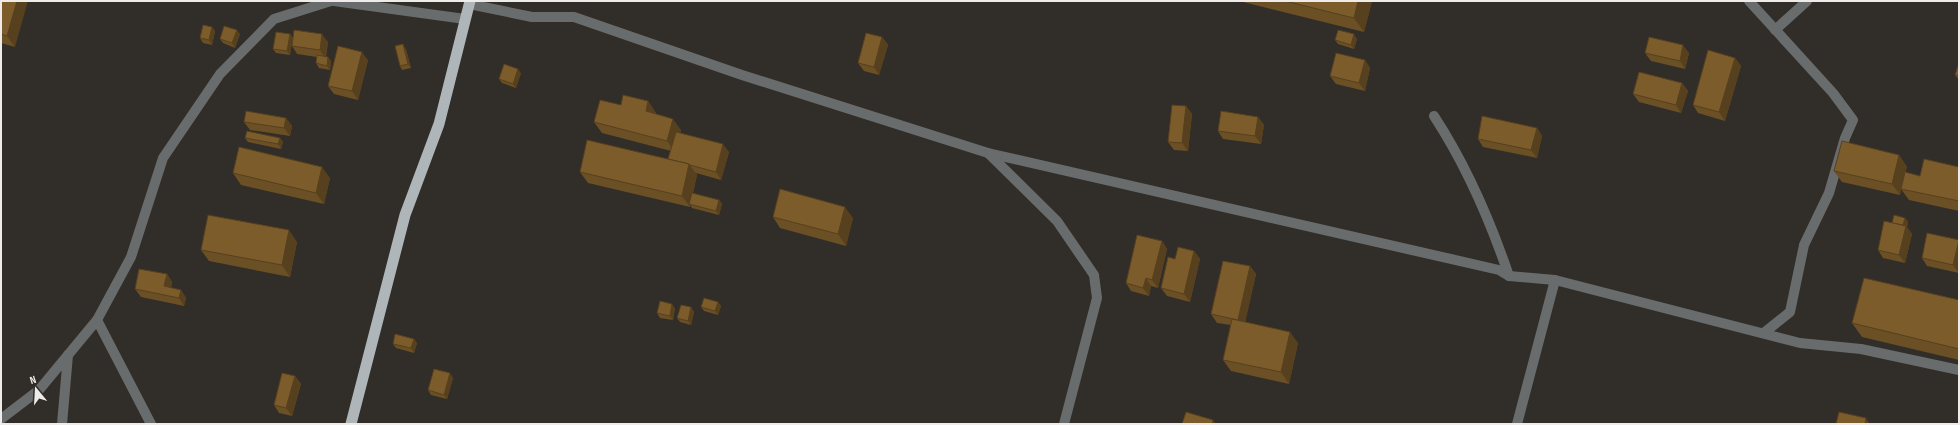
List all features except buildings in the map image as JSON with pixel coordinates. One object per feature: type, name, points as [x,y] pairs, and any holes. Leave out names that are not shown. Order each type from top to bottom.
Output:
[{"type":"highway","points":[[353,422],[405,215],[440,124],[470,2]]},
{"type":"street","points":[[1,419],[39,390],[97,320],[131,258],[163,158],[220,74],[274,19],[333,1],[465,19]]},
{"type":"street","points":[[1749,1],[1833,93],[1853,120],[1844,138],[1828,193],[1804,246],[1790,312],[1765,332]]},
{"type":"street","points":[[1775,30],[1808,1]]},
{"type":"street","points":[[470,2],[532,17],[574,17],[742,75],[988,153],[1499,270],[1509,276],[1555,280],[1800,342],[1861,349],[1959,370]]},
{"type":"street","points":[[1434,116],[1452,145],[1473,189],[1497,242],[1509,276]]},
{"type":"street","points":[[988,153],[1057,221],[1094,275],[1097,298],[1064,424]]},
{"type":"street","points":[[1517,424],[1555,280]]},
{"type":"street","points":[[97,320],[151,424]]},
{"type":"street","points":[[62,424],[68,355]]}]
